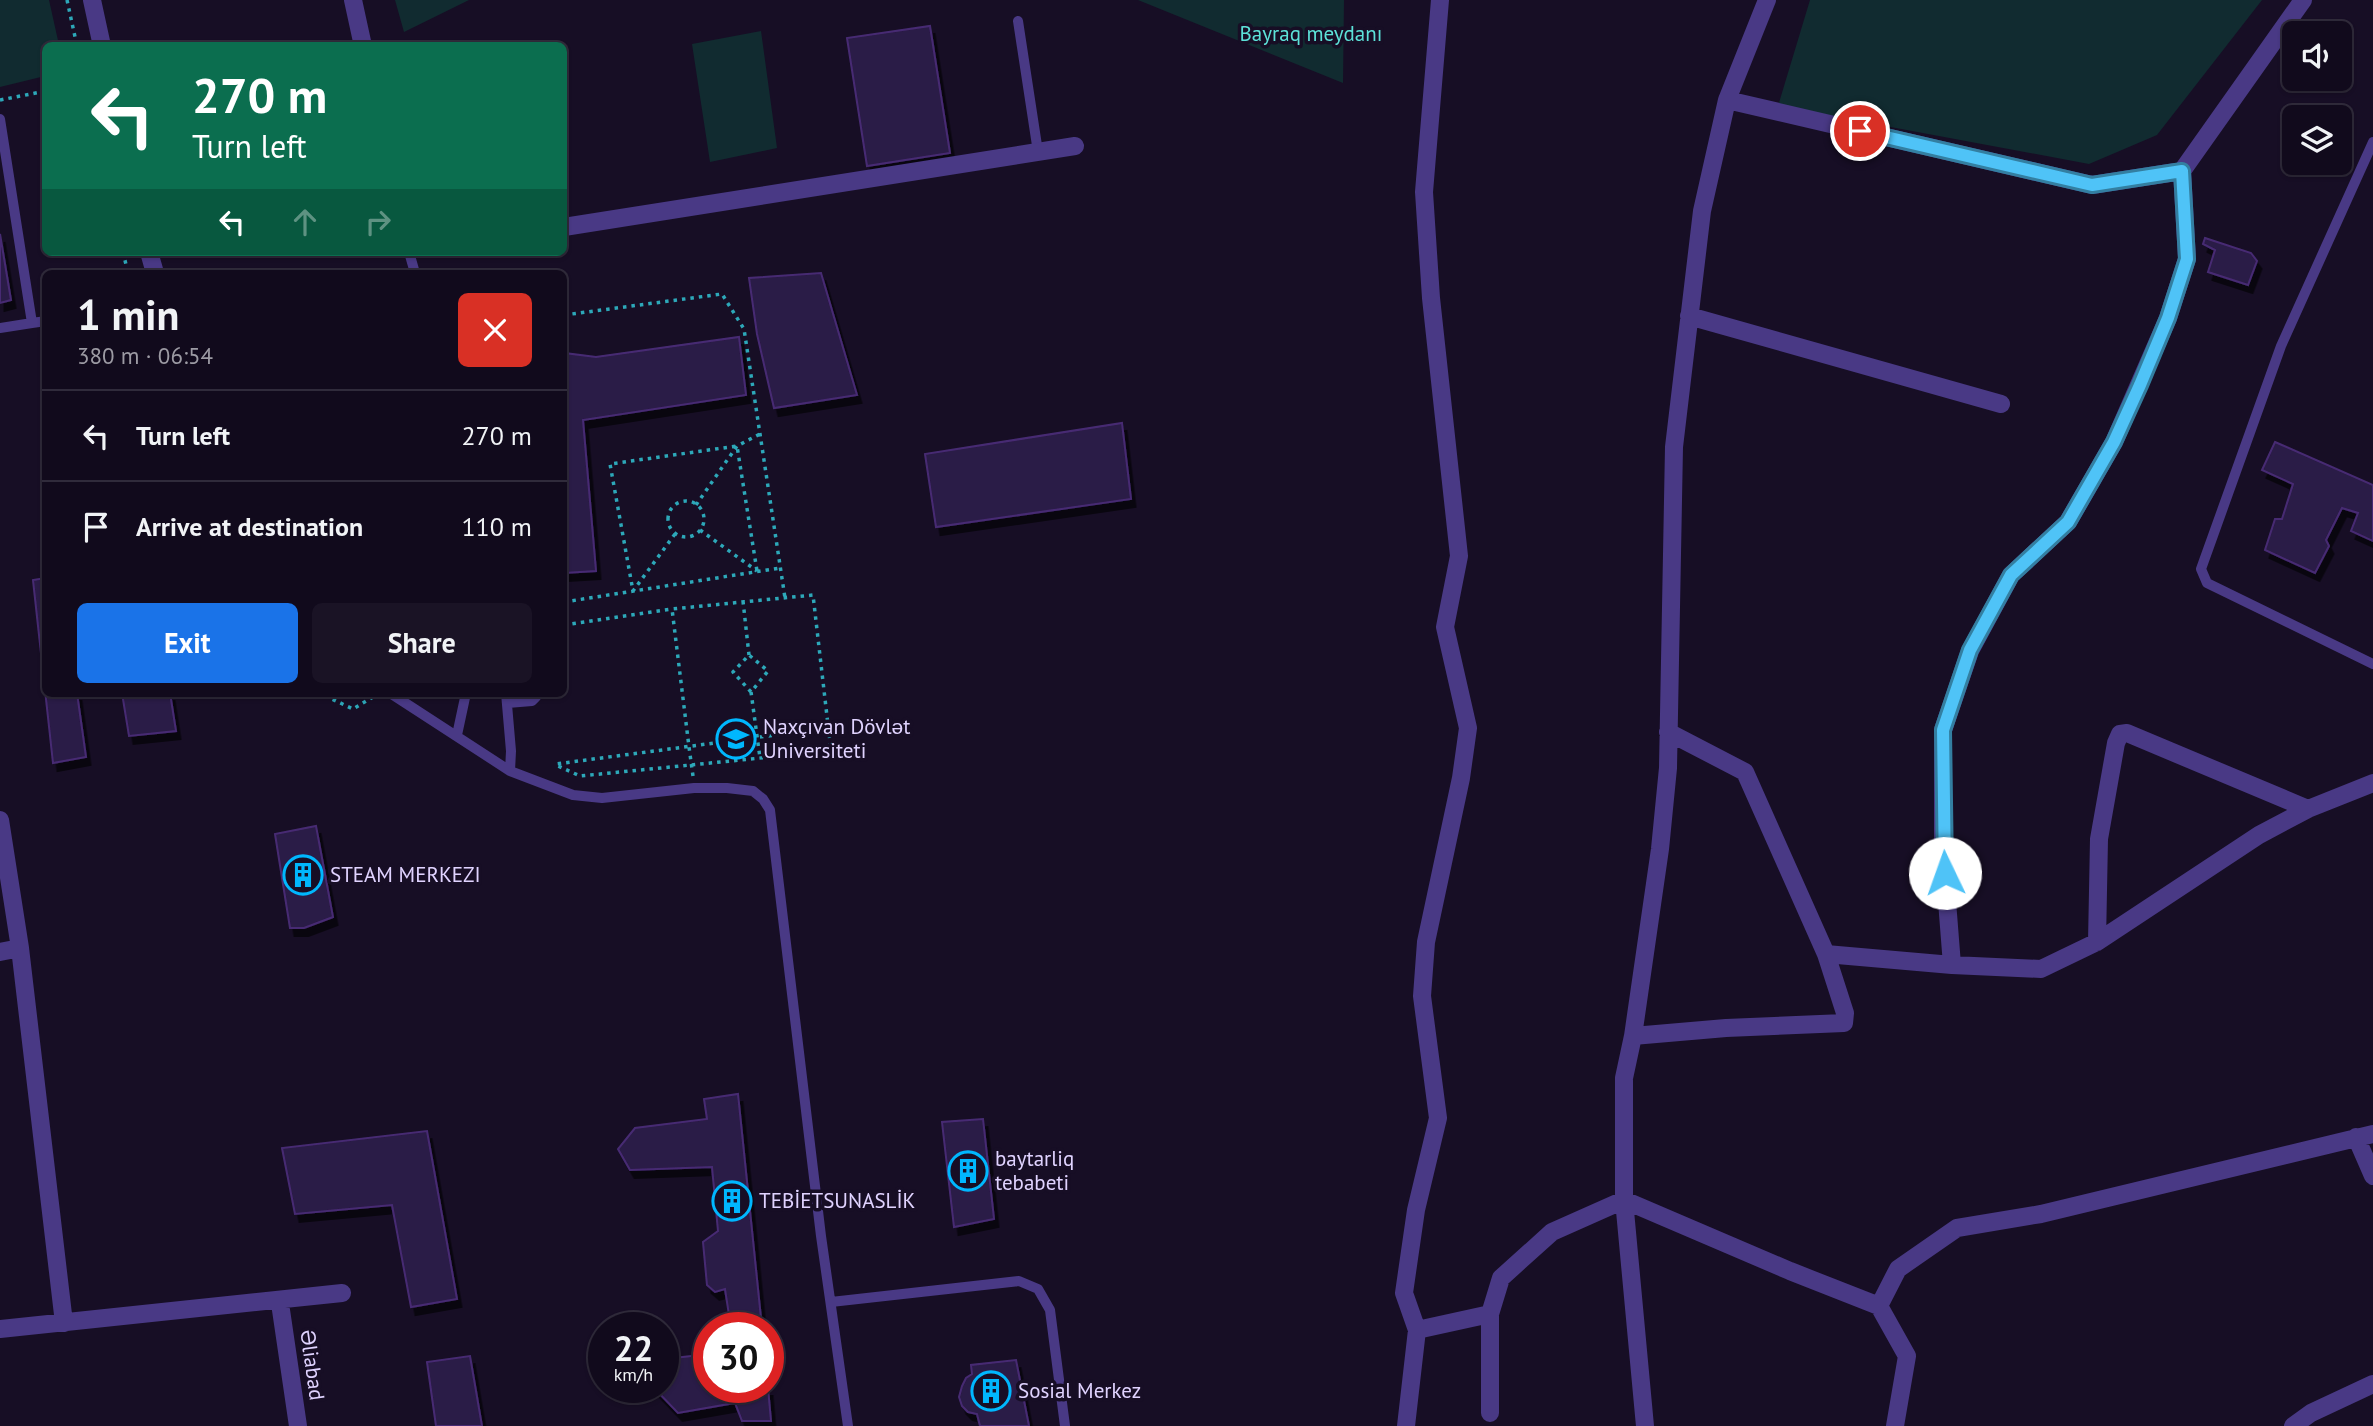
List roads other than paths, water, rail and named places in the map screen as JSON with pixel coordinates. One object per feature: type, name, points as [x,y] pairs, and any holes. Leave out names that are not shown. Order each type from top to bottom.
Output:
[{"type":"street","points":[[92,0],[101,42]]},
{"type":"street","points":[[353,0],[362,42]]},
{"type":"street","points":[[1406,1426],[1417,1331],[1404,1293],[1416,1210],[1438,1118],[1422,996],[1426,942],[1461,778],[1468,728],[1445,627],[1459,556],[1431,298],[1424,192],[1440,0]]},
{"type":"street","points":[[1645,1426],[1624,1200],[1624,1078],[1633,1036],[1660,849],[1668,768],[1674,447],[1702,211],[1727,100],[1767,0]]},
{"type":"street","points":[[1952,965],[1943,850],[1943,730],[1970,650],[2011,575],[2068,522],[2114,442],[2168,318],[2187,259],[2182,171],[2303,0]]},
{"type":"street","points":[[1727,100],[2092,185],[2182,171]]},
{"type":"street","points":[[567,227],[1075,146]]},
{"type":"street","points":[[1689,316],[2001,404]]},
{"type":"street","points":[[1633,1036],[1726,1028],[1844,1023],[1845,1013],[1826,954],[1745,772],[1668,732]]},
{"type":"street","points":[[2097,942],[2099,839],[2116,743],[2120,734],[2127,733],[2308,809]]},
{"type":"street","points":[[1826,954],[1952,965],[2041,969],[2097,942],[2259,835],[2308,809],[2373,783]]},
{"type":"street","points":[[0,820],[20,948],[64,1322]]},
{"type":"street","points":[[0,952],[20,948]]},
{"type":"street","points":[[1879,1306],[1898,1269],[1957,1228],[2041,1214],[2364,1135],[2373,1176]]},
{"type":"street","points":[[1490,1413],[1490,1314],[1501,1278],[1552,1233],[1624,1200],[1879,1306],[1907,1356],[1895,1426]]},
{"type":"street","points":[[0,1329],[342,1293]]},
{"type":"street","name":"Əliabad","points":[[281,1310],[298,1426]]},
{"type":"street","points":[[1417,1331],[1490,1314]]},
{"type":"street","points":[[2293,1426],[2311,1413],[2373,1384]]},
{"type":"lane","points":[[1018,21],[1038,152]]},
{"type":"lane","points":[[0,119],[32,323]]},
{"type":"lane","points":[[2373,142],[2281,346],[2201,569],[2207,583],[2373,664]]},
{"type":"lane","points":[[0,328],[42,322]]},
{"type":"lane","points":[[396,697],[510,771],[573,795],[602,799],[694,788],[727,788],[753,791],[763,799],[770,810],[848,1426]]},
{"type":"lane","points":[[457,735],[465,697]]},
{"type":"lane","points":[[510,771],[507,698],[532,701],[536,697]]},
{"type":"lane","points":[[831,1302],[1019,1281],[1038,1289],[1050,1310],[1065,1426]]},
{"type":"place","name":"Naxçıvan Dövlət Universiteti","points":[[736,739]]},
{"type":"place","name":"STEAM MERKEZI","points":[[303,875]]},
{"type":"place","name":"baytarliq tebabeti","points":[[968,1171]]},
{"type":"place","name":"TEBİETSUNASLİK","points":[[732,1201]]},
{"type":"place","name":"Sosial Merkez","points":[[991,1391]]},
{"type":"park label","name":"Bayraq meydanı","points":[[1311,34]]}]
